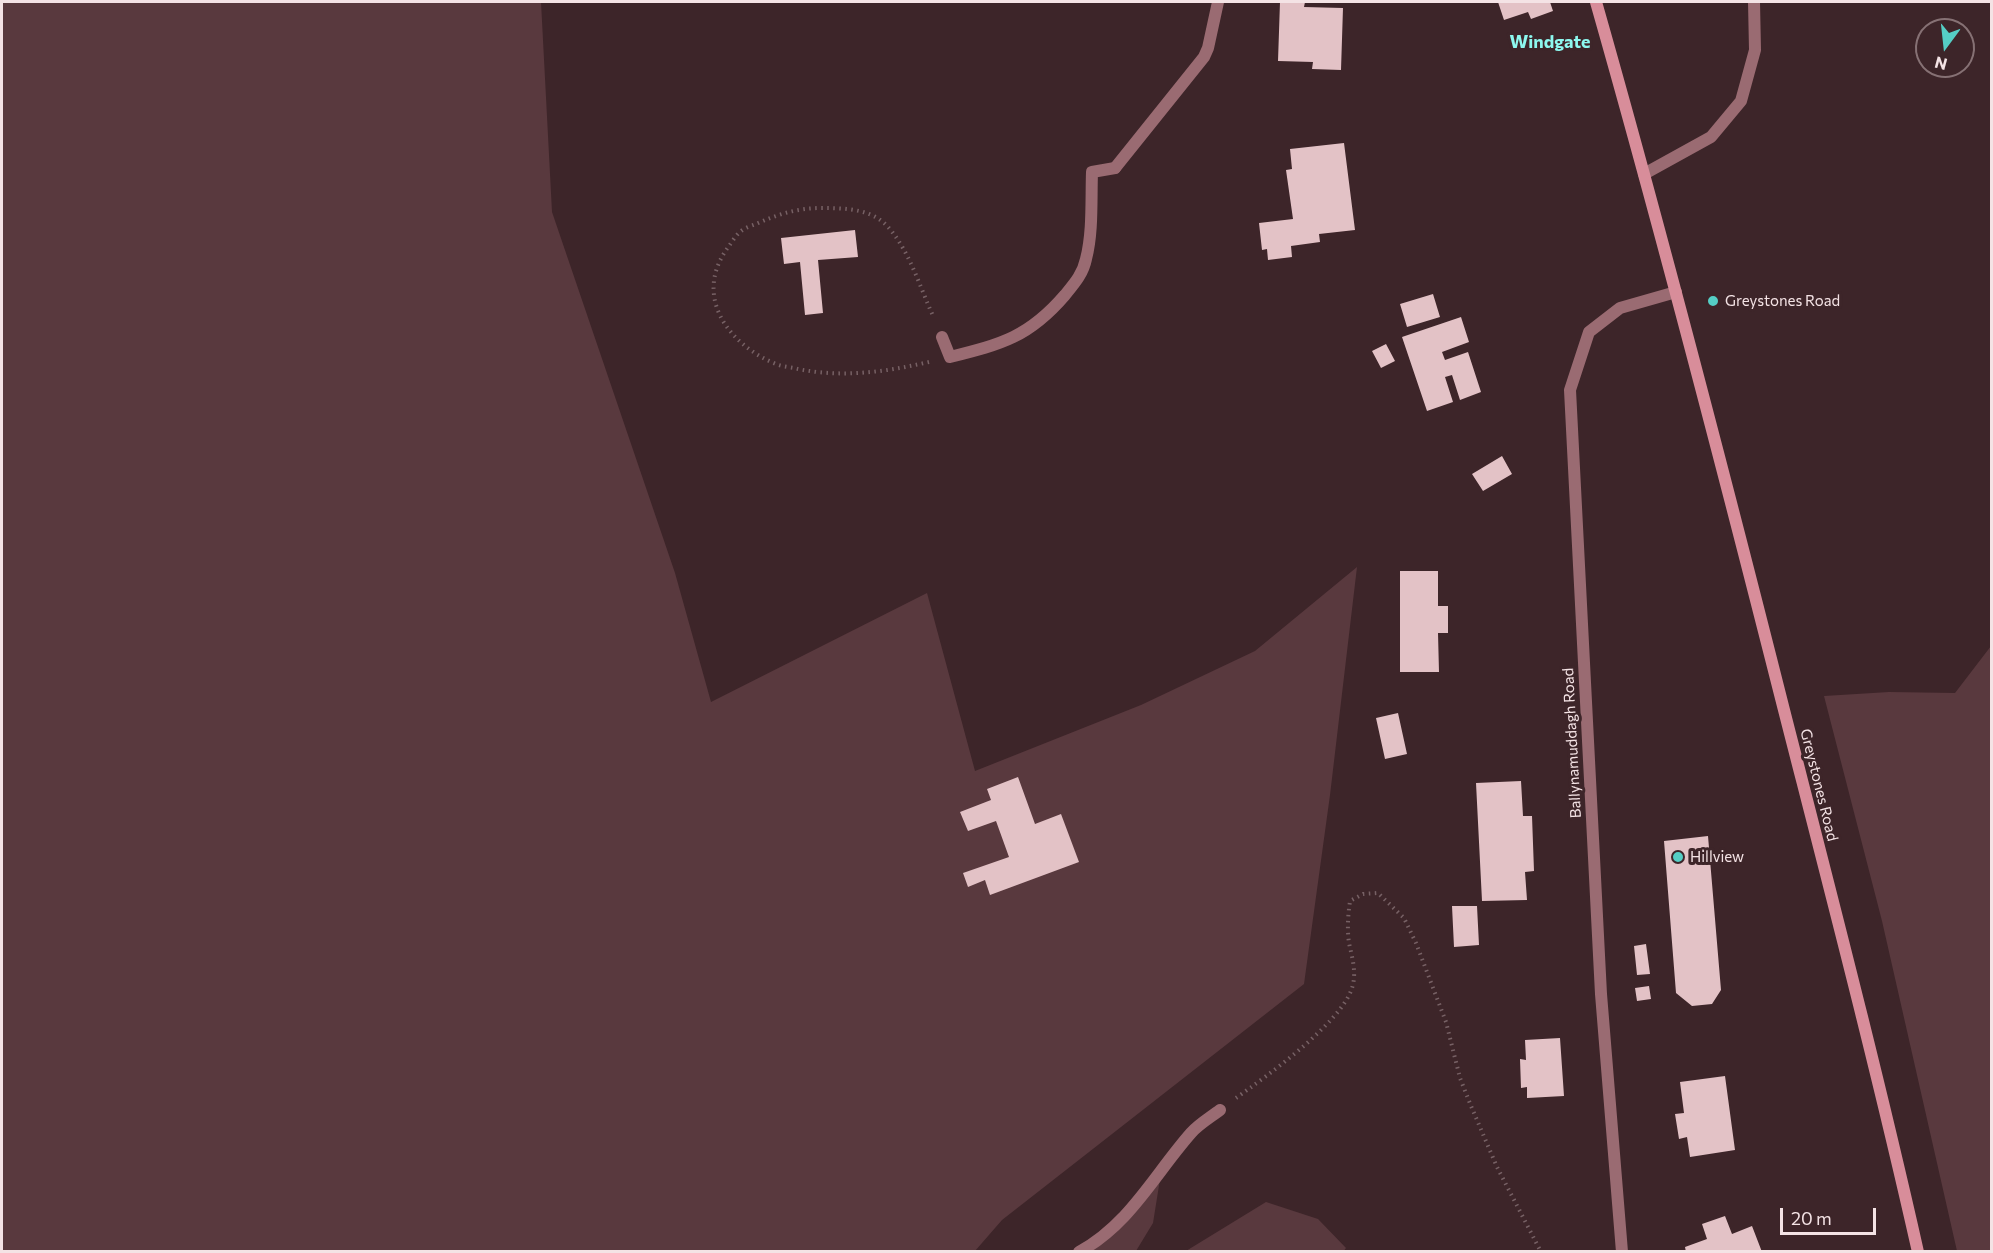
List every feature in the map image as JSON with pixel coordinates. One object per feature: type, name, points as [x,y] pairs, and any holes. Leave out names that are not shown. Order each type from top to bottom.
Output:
[{"type":"main road","name":"Greystones Road","points":[[1596,2],[1754,587],[1918,1251]]},
{"type":"street","points":[[942,337],[950,357],[992,347],[1028,331],[1078,279],[1086,261],[1092,172],[1115,168],[1204,57],[1218,2]]},
{"type":"street","points":[[1644,174],[1711,137],[1741,101],[1755,50],[1754,2]]},
{"type":"street","name":"Ballynamuddagh Road","points":[[1622,1251],[1601,994],[1570,390],[1589,332],[1620,308],[1676,292]]},
{"type":"street","points":[[1079,1251],[1099,1241],[1136,1205],[1192,1132],[1221,1110]]},
{"type":"path","points":[[942,337],[914,268],[889,228],[875,216],[860,211],[840,208],[805,208],[773,216],[740,231],[721,256],[713,278],[714,297],[719,317],[728,330],[738,342],[777,364],[814,372],[850,374],[895,370],[950,357]]},
{"type":"path","points":[[1221,1110],[1310,1042],[1340,1009],[1352,988],[1354,961],[1349,941],[1347,916],[1350,901],[1363,894],[1378,893],[1404,918],[1416,943],[1446,1022],[1460,1078],[1471,1106],[1497,1167],[1541,1251]]},
{"type":"shaded area","points":[[2,2],[541,2],[552,212],[675,573],[711,702],[927,593],[975,771],[1141,705],[1255,651],[1357,567],[1330,795],[1304,984],[1002,1220],[975,1251],[2,1252]]},
{"type":"shaded area","points":[[1991,646],[1991,1251],[1957,1251],[1882,921],[1824,696],[1889,692],[1955,693]]},
{"type":"shaded area","points":[[1161,1173],[1153,1223],[1136,1251],[1079,1252],[1099,1241]]},
{"type":"shaded area","points":[[1266,1202],[1318,1219],[1346,1248],[1343,1252],[1186,1251]]},
{"type":"building","points":[[1280,2],[1305,2],[1304,7],[1343,8],[1341,70],[1312,69],[1313,62],[1278,61]]},
{"type":"building","points":[[1498,2],[1550,2],[1553,11],[1531,19],[1528,12],[1504,20]]},
{"type":"building","points":[[1344,143],[1355,230],[1319,234],[1320,242],[1291,246],[1292,257],[1268,260],[1267,249],[1262,250],[1259,223],[1293,219],[1286,170],[1292,169],[1290,149]]},
{"type":"building","points":[[855,230],[858,257],[818,260],[823,313],[805,315],[800,262],[784,264],[781,238]]},
{"type":"building","points":[[1433,294],[1440,317],[1407,327],[1400,304]]},
{"type":"building","points":[[1461,317],[1469,342],[1442,352],[1445,360],[1468,352],[1481,392],[1460,400],[1452,375],[1445,377],[1453,402],[1427,411],[1402,337]]},
{"type":"building","points":[[1386,344],[1395,361],[1381,368],[1372,351]]},
{"type":"building","points":[[1502,456],[1512,474],[1483,491],[1472,474]]},
{"type":"building","points":[[1400,571],[1438,571],[1438,606],[1448,606],[1448,633],[1438,633],[1439,672],[1400,672]]},
{"type":"building","points":[[1398,713],[1407,754],[1385,759],[1376,718]]},
{"type":"building","points":[[1018,777],[1035,824],[1061,814],[1079,862],[990,895],[985,880],[968,887],[963,873],[1009,857],[996,821],[968,831],[960,812],[991,800],[987,789]]},
{"type":"building","points":[[1521,781],[1523,816],[1532,816],[1534,871],[1525,872],[1527,900],[1482,901],[1476,783]]},
{"type":"building","points":[[1708,836],[1721,990],[1712,1004],[1692,1006],[1676,993],[1664,841]]},
{"type":"building","points":[[1452,906],[1477,906],[1479,945],[1454,947]]},
{"type":"building","points":[[1646,944],[1650,974],[1637,975],[1634,946]]},
{"type":"building","points":[[1649,986],[1651,999],[1637,1001],[1635,988]]},
{"type":"building","points":[[1560,1038],[1564,1096],[1527,1098],[1527,1087],[1521,1088],[1520,1059],[1526,1060],[1525,1040]]},
{"type":"building","points":[[1725,1076],[1735,1150],[1690,1157],[1687,1137],[1679,1139],[1675,1114],[1684,1113],[1680,1082]]},
{"type":"building","points":[[1725,1216],[1732,1234],[1752,1226],[1762,1252],[1686,1252],[1685,1247],[1707,1239],[1702,1224]]},
{"type":"place","name":"Greystones Road","points":[[1713,301]]},
{"type":"place","name":"Hillview","points":[[1678,857]]},
{"type":"district","name":"Windgate","points":[[1550,42]]}]
